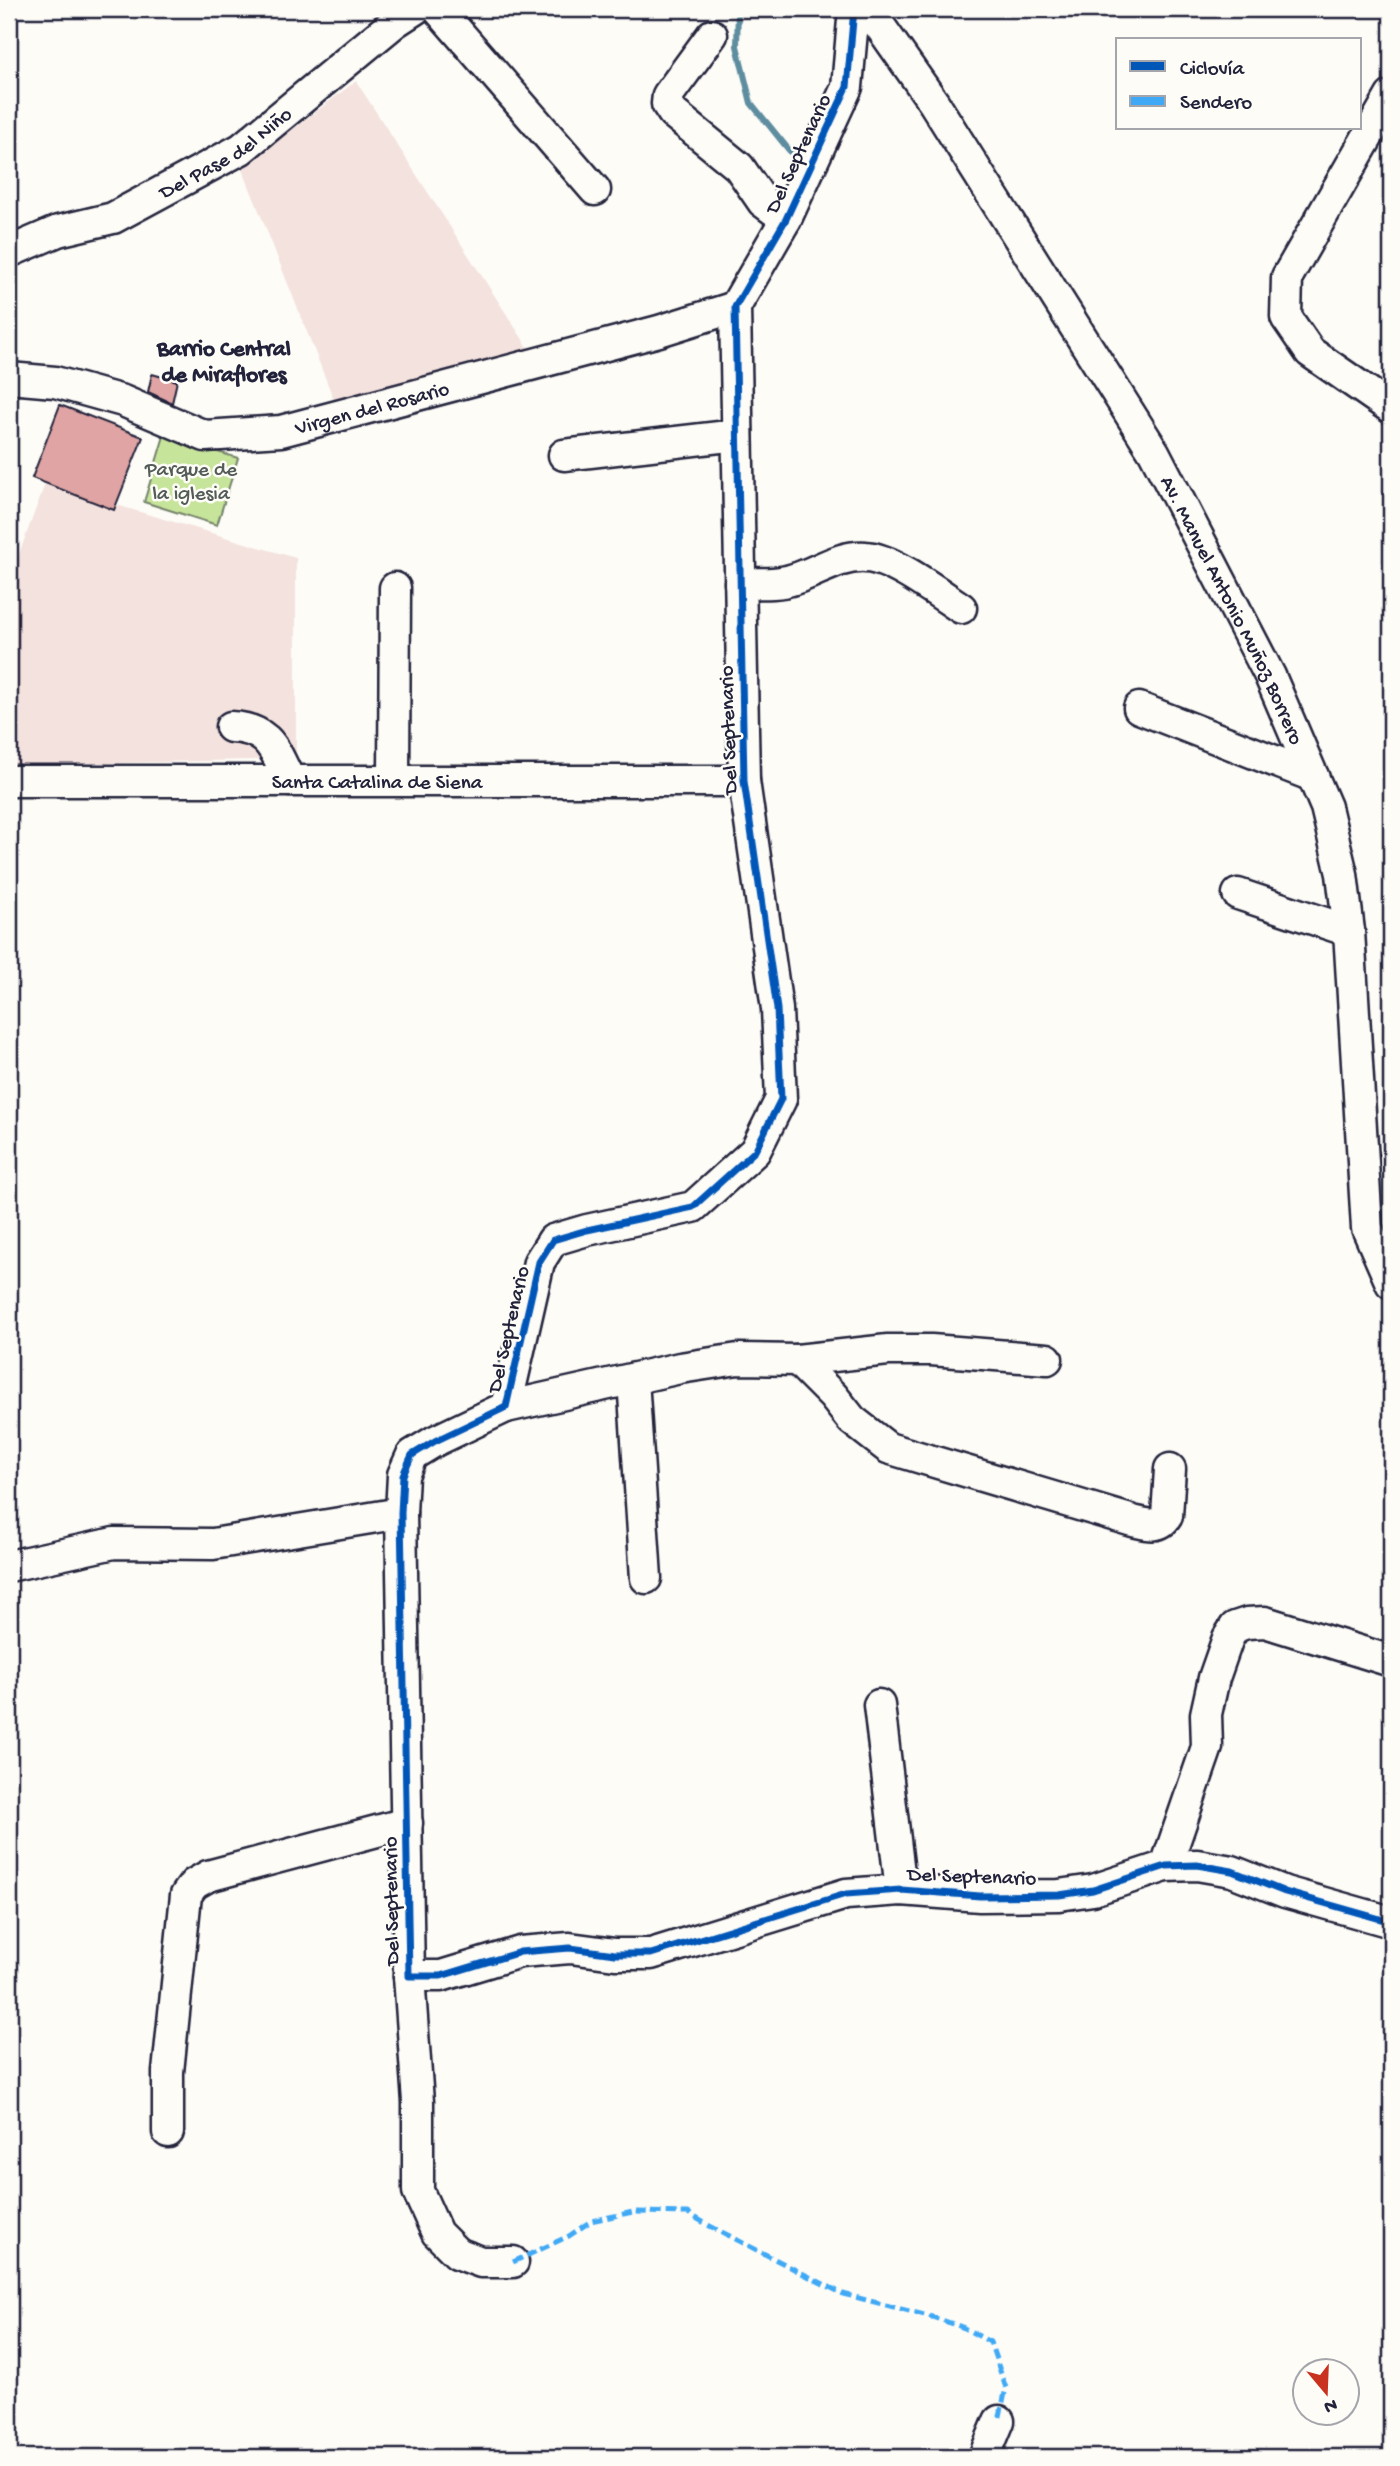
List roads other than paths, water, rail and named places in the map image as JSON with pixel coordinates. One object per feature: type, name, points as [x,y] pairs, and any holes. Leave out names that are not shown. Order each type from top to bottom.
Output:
[{"type":"street","name":"Del Pase del Niño","points":[[9,251],[58,231],[113,218],[242,149],[395,22],[415,9]]},
{"type":"street","points":[[438,9],[595,190]]},
{"type":"street","name":"Del Septenario","points":[[854,9],[847,87],[786,219],[735,307],[744,781],[777,1009],[781,1099],[755,1151],[693,1207],[553,1240],[539,1262],[506,1408],[435,1441],[412,1455],[403,1475],[401,1513],[409,1976],[441,1976],[520,1952],[570,1948],[615,1954],[651,1954],[846,1894],[901,1890],[980,1896],[1059,1895],[1093,1890],[1166,1866],[1196,1865],[1232,1871],[1285,1892],[1391,1922]]},
{"type":"street","name":"Av. Manuel Antonio Muñoz Borrero","points":[[868,9],[934,103],[1154,452],[1270,676],[1326,807],[1342,874],[1349,931],[1367,1228],[1391,1283]]},
{"type":"street","points":[[712,35],[668,95],[667,104],[673,113],[739,167],[762,202],[786,219]]},
{"type":"street","points":[[1391,96],[1287,277],[1286,317],[1310,352],[1391,408]]},
{"type":"street","name":"Virgen del Rosario","points":[[9,378],[55,382],[123,401],[205,436],[281,431],[646,334],[735,307]]},
{"type":"street","points":[[564,455],[737,435]]},
{"type":"street","points":[[740,583],[793,580],[850,557],[869,556],[900,569],[961,608]]},
{"type":"street","points":[[394,780],[395,588]]},
{"type":"street","points":[[1139,708],[1313,776]]},
{"type":"street","points":[[231,727],[244,728],[267,738],[290,780]]},
{"type":"street","name":"Santa Catalina de Siena","points":[[9,781],[744,781]]},
{"type":"street","points":[[1238,894],[1349,931]]},
{"type":"street","points":[[506,1408],[680,1368],[738,1359],[797,1360],[888,1350],[931,1350],[1047,1359]]},
{"type":"street","points":[[797,1360],[834,1395],[852,1420],[888,1448],[1133,1521],[1157,1525],[1163,1522],[1167,1516],[1170,1469]]},
{"type":"street","points":[[633,1379],[646,1578]]},
{"type":"street","points":[[9,1566],[114,1543],[213,1544],[401,1513]]},
{"type":"street","points":[[1166,1866],[1207,1747],[1206,1714],[1214,1678],[1228,1638],[1235,1627],[1247,1622],[1265,1622],[1391,1661]]},
{"type":"street","points":[[879,1705],[901,1890]]},
{"type":"street","points":[[168,2132],[168,2072],[173,2012],[186,1895],[194,1884],[208,1876],[407,1823]]},
{"type":"street","points":[[409,1976],[418,2102],[418,2191],[437,2233],[457,2253],[481,2262],[513,2262]]},
{"type":"street","points":[[984,2457],[999,2421]]},
{"type":"waterway","points":[[738,9],[737,46],[751,103],[797,160]]},
{"type":"waterway","points":[[9,2447],[14,2457]]},
{"type":"district","name":"Barrio Central de Miraflores","points":[[224,360]]},
{"type":"park label","name":"Parque de la iglesia","points":[[191,480]]}]
